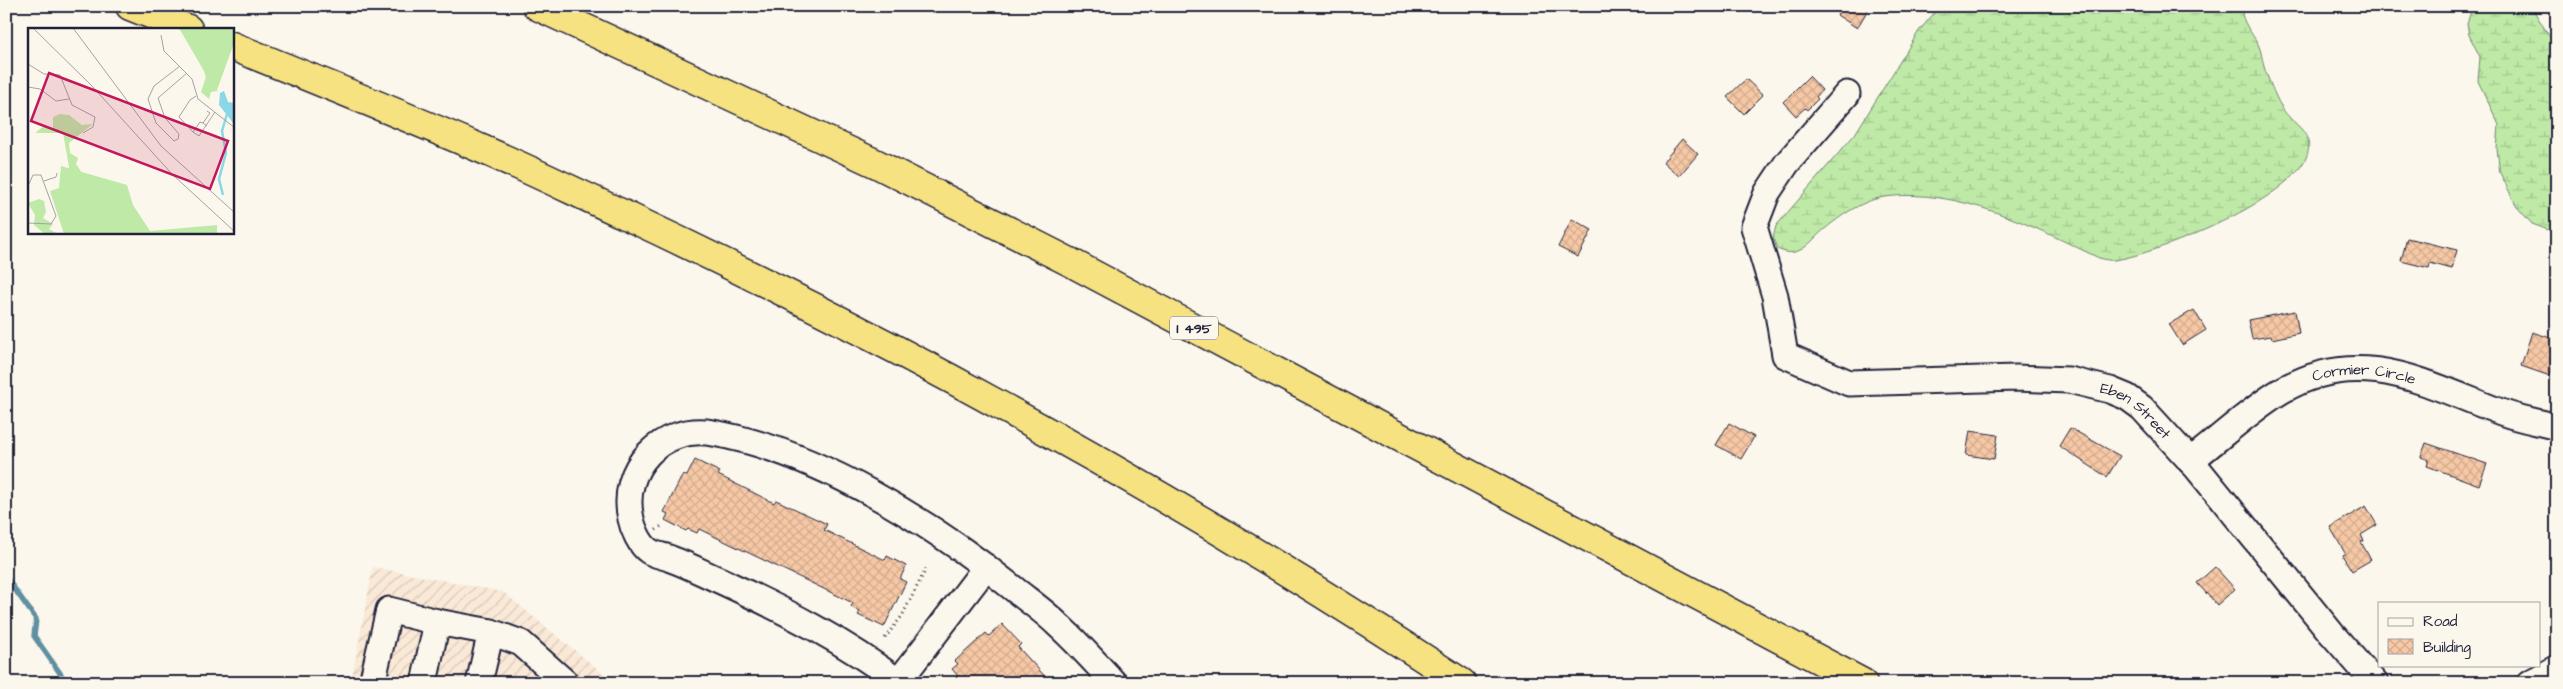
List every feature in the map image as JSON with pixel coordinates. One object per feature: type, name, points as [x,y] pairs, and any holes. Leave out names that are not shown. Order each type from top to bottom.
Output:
[{"type":"highway","points":[[130,6],[185,28]]},
{"type":"highway","name":"I 495","points":[[537,6],[877,164],[1070,262],[1862,683]]},
{"type":"highway","points":[[234,47],[485,150],[821,310],[974,391],[1178,506],[1462,683]]},
{"type":"street","name":"Eben Street","points":[[1846,94],[1787,163],[1767,193],[1754,227],[1775,296],[1785,355],[1849,383],[2016,378],[2069,380],[2090,384],[2127,397],[2142,408],[2190,460],[2332,634],[2375,683]]},
{"type":"street","name":"Cormier Circle","points":[[2190,460],[2280,391],[2322,374],[2344,369],[2386,371],[2430,383],[2504,413],[2557,427]]},
{"type":"street","points":[[986,567],[899,682],[866,657],[768,603],[674,559],[648,551],[633,529],[627,503],[633,475],[643,458],[658,443],[685,432],[712,433],[766,448],[852,484],[919,520],[986,567],[1058,624],[1114,683]]},
{"type":"street","points":[[372,683],[388,610],[491,632],[521,643],[566,683]]},
{"type":"street","points":[[424,683],[438,622]]},
{"type":"street","points":[[479,683],[491,632]]},
{"type":"street","points":[[2530,683],[2557,668]]},
{"type":"path","points":[[884,638],[902,616],[927,567]]},
{"type":"shaded area","points":[[373,567],[503,592],[605,675],[629,683],[351,683]]},
{"type":"green space","points":[[1940,6],[2246,6],[2242,14],[2243,18],[2259,47],[2265,70],[2276,96],[2284,111],[2304,132],[2308,140],[2305,159],[2289,179],[2263,199],[2231,217],[2163,247],[2114,260],[2099,258],[2022,222],[1995,212],[1940,198],[1912,195],[1884,197],[1866,202],[1826,228],[1801,250],[1785,252],[1777,249],[1773,238],[1776,226],[1855,134],[1919,31]]},
{"type":"green space","points":[[2473,6],[2531,6],[2549,36],[2557,43],[2557,233],[2532,224],[2517,207],[2500,173],[2497,149],[2499,125],[2478,81],[2480,57],[2469,35],[2467,23]]},
{"type":"building","points":[[1843,6],[1870,6],[1857,28],[1837,15]]},
{"type":"building","points":[[1809,76],[1822,90],[1816,97],[1818,99],[1807,110],[1805,108],[1796,116],[1783,102]]},
{"type":"building","points":[[1746,79],[1763,95],[1744,114],[1727,97]]},
{"type":"building","points":[[1682,139],[1698,154],[1679,176],[1663,162]]},
{"type":"building","points":[[1572,219],[1592,230],[1578,257],[1558,247]]},
{"type":"building","points":[[2407,238],[2457,250],[2452,269],[2430,263],[2429,268],[2401,261]]},
{"type":"building","points":[[2194,310],[2206,330],[2182,345],[2169,324]]},
{"type":"building","points":[[2295,311],[2299,333],[2272,339],[2271,336],[2252,339],[2248,320]]},
{"type":"building","points":[[2532,332],[2557,340],[2557,354],[2550,376],[2521,366]]},
{"type":"building","points":[[1729,423],[1754,437],[1741,459],[1716,445]]},
{"type":"building","points":[[2070,428],[2120,456],[2107,477],[2059,446]]},
{"type":"building","points":[[1970,431],[1998,435],[1994,459],[1966,455]]},
{"type":"building","points":[[2426,443],[2487,464],[2479,485],[2427,466],[2429,460],[2421,457]]},
{"type":"building","points":[[695,460],[720,472],[718,475],[774,503],[776,500],[827,524],[824,530],[885,560],[887,556],[906,566],[900,579],[906,582],[884,627],[858,615],[860,612],[851,607],[853,603],[699,529],[697,533],[688,529],[686,531],[665,520],[668,514],[664,512],[683,474],[687,476]]},
{"type":"building","points":[[2366,506],[2377,525],[2361,535],[2364,541],[2361,542],[2371,560],[2352,571],[2342,555],[2345,553],[2330,527]]},
{"type":"building","points":[[2215,567],[2235,589],[2217,605],[2197,583]]},
{"type":"building","points":[[1002,624],[1021,644],[1018,647],[1051,683],[964,683],[952,669],[958,664],[955,661],[986,633],[989,636]]},
{"type":"waterway","points":[[6,577],[36,619],[34,636],[67,683]]}]
